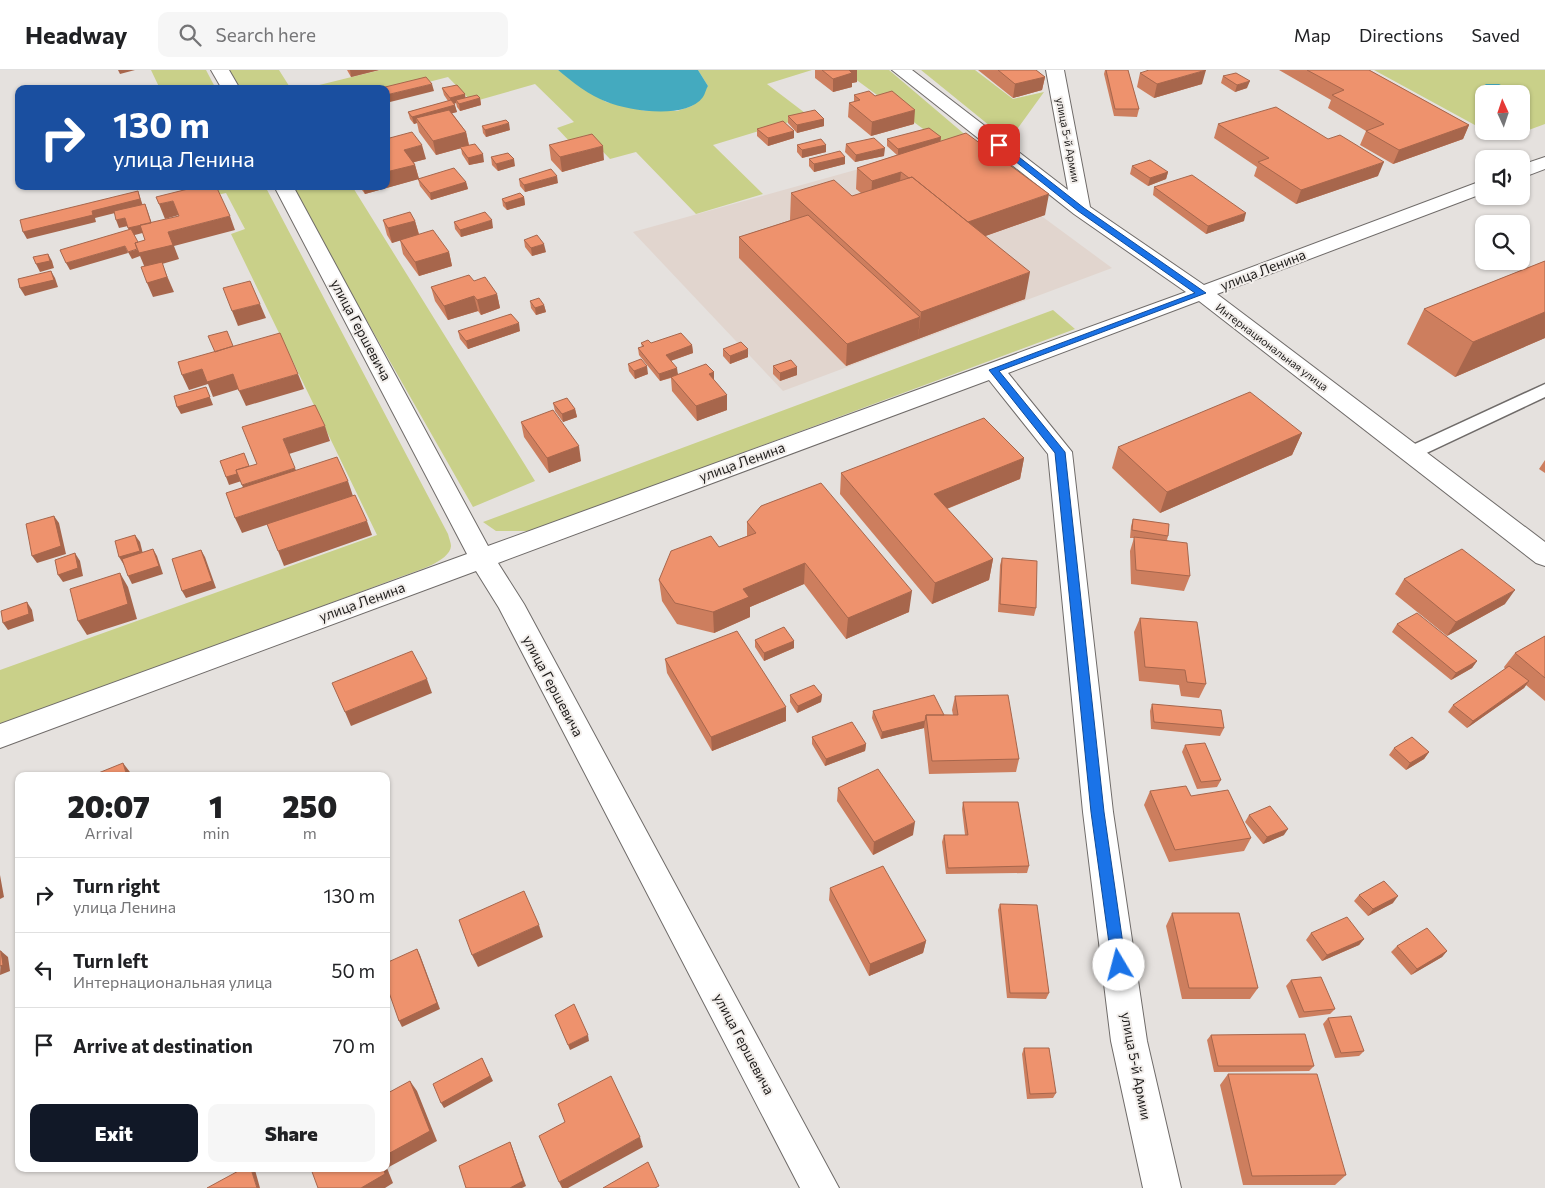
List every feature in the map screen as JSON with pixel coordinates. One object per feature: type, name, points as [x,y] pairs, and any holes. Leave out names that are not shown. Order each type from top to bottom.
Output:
[{"type":"street","points":[[220,70],[229,85]]},
{"type":"street","name":"Интернациональная улица","points":[[901,70],[1081,210],[1202,293],[1545,556]]},
{"type":"street","name":"улица 5-й Армии","points":[[1055,70],[1081,210]]},
{"type":"street","points":[[1530,169],[1545,163]]},
{"type":"street","name":"улица Ленина","points":[[0,736],[1202,293],[1475,189]]},
{"type":"street","name":"улица Гершевича","points":[[285,190],[482,558],[519,622],[820,1188]]},
{"type":"street","name":"улица 5-й Армии","points":[[993,370],[1060,452],[1098,812],[1129,1041],[1162,1188]]},
{"type":"lane","points":[[1411,453],[1545,390]]},
{"type":"shaded area","points":[[945,145],[1112,268],[783,391],[633,232]]},
{"type":"green space","points":[[151,70],[206,70],[214,85],[158,85]]},
{"type":"green space","points":[[227,70],[279,70],[288,85],[234,85]]},
{"type":"green space","points":[[380,70],[558,70],[606,102],[646,111],[677,111],[692,106],[708,86],[698,70],[812,70],[767,84],[809,116],[713,145],[763,194],[696,214],[636,152],[610,159],[587,135],[569,141],[557,128],[574,122],[535,84],[472,102],[448,77],[390,92],[390,85],[319,85]]},
{"type":"green space","points":[[843,70],[889,70],[969,138],[945,145]]},
{"type":"green space","points":[[921,70],[975,70],[1013,99],[1044,92],[1018,128],[995,130]]},
{"type":"green space","points":[[1374,70],[1545,70],[1545,124],[1530,129],[1530,85],[1475,85],[1475,125]]},
{"type":"green space","points":[[210,190],[267,190],[448,534],[451,546],[449,552],[438,562],[422,569],[0,727],[0,670],[377,535],[231,234],[245,229],[226,193],[212,196]]},
{"type":"green space","points":[[292,190],[354,190],[535,481],[473,507]]},
{"type":"green space","points":[[1053,310],[1075,329],[532,531],[496,531],[483,522]]},
{"type":"water","points":[[558,70],[698,70],[708,86],[703,97],[695,104],[684,109],[657,112],[629,108],[601,99],[581,88]]},
{"type":"building","points":[[822,70],[849,70],[852,73],[833,79]]},
{"type":"building","points":[[998,70],[1036,70],[1045,77],[1015,84]]},
{"type":"building","points":[[1106,70],[1128,70],[1139,109],[1115,109]]},
{"type":"building","points":[[1149,70],[1206,70],[1157,84],[1140,73]]},
{"type":"building","points":[[1307,70],[1369,70],[1469,125],[1399,150],[1366,131],[1384,124],[1332,95],[1344,90]]},
{"type":"building","points":[[1236,73],[1250,81],[1237,85],[1223,76]]},
{"type":"building","points":[[426,77],[432,84],[390,94],[390,86]]},
{"type":"building","points":[[457,85],[465,94],[450,98],[442,88]]},
{"type":"building","points":[[869,91],[875,96],[892,91],[915,110],[872,122],[849,103],[860,100],[854,95]]},
{"type":"building","points":[[477,95],[480,98],[459,104],[456,100]]},
{"type":"building","points":[[451,100],[455,105],[412,117],[408,112]]},
{"type":"building","points":[[1276,107],[1328,139],[1340,135],[1384,162],[1301,190],[1258,162],[1269,158],[1218,124]]},
{"type":"building","points":[[449,110],[466,132],[433,141],[416,118]]},
{"type":"building","points":[[815,110],[824,119],[797,125],[788,116]]},
{"type":"building","points":[[506,120],[509,123],[485,130],[482,126]]},
{"type":"building","points":[[783,121],[794,131],[768,138],[757,129]]},
{"type":"building","points":[[929,128],[941,137],[898,149],[887,139]]},
{"type":"building","points":[[412,132],[422,145],[404,150],[415,165],[390,171],[390,138]]},
{"type":"building","points":[[966,133],[1049,194],[968,222],[912,177],[909,178],[901,172],[872,181],[857,168]]},
{"type":"building","points":[[592,134],[603,146],[560,157],[549,145]]},
{"type":"building","points":[[874,138],[885,148],[856,155],[846,144]]},
{"type":"building","points":[[821,139],[826,145],[802,150],[797,145]]},
{"type":"building","points":[[475,144],[483,154],[468,158],[460,147]]},
{"type":"building","points":[[840,151],[845,157],[814,164],[809,159]]},
{"type":"building","points":[[508,153],[514,159],[496,164],[491,157]]},
{"type":"building","points":[[1150,160],[1168,172],[1150,178],[1132,166]]},
{"type":"building","points":[[454,168],[466,182],[430,193],[418,179]]},
{"type":"building","points":[[551,169],[557,176],[524,185],[519,179]]},
{"type":"building","points":[[1192,175],[1246,213],[1208,226],[1154,187]]},
{"type":"building","points":[[912,177],[1030,272],[921,312],[791,193],[834,180],[852,196]]},
{"type":"building","points":[[184,190],[218,190],[230,216],[168,232],[173,245],[139,253],[135,243],[145,240],[140,225],[179,216],[173,201],[159,204],[156,197]]},
{"type":"building","points":[[138,191],[140,199],[92,211],[93,215],[23,232],[20,220]]},
{"type":"building","points":[[520,193],[524,197],[505,203],[502,199]]},
{"type":"building","points":[[145,204],[151,223],[128,228],[125,218],[116,220],[114,211]]},
{"type":"building","points":[[410,212],[415,221],[388,228],[383,220]]},
{"type":"building","points":[[485,212],[492,220],[460,230],[454,222]]},
{"type":"building","points":[[808,215],[920,317],[847,344],[739,237]]},
{"type":"building","points":[[131,229],[138,242],[135,243],[137,249],[128,252],[125,246],[66,263],[60,250]]},
{"type":"building","points":[[433,230],[449,252],[415,262],[400,240]]},
{"type":"building","points":[[537,235],[544,244],[531,248],[524,240]]},
{"type":"building","points":[[48,254],[50,261],[36,264],[33,257]]},
{"type":"building","points":[[1545,261],[1545,312],[1473,342],[1424,309],[1522,270],[1530,270],[1530,267]]},
{"type":"building","points":[[162,262],[167,277],[147,283],[141,267]]},
{"type":"building","points":[[51,271],[54,280],[20,288],[18,279]]},
{"type":"building","points":[[469,275],[474,281],[485,277],[497,294],[477,300],[474,296],[444,306],[431,287]]},
{"type":"building","points":[[250,281],[260,304],[232,311],[223,288]]},
{"type":"building","points":[[539,298],[544,305],[535,308],[530,301]]},
{"type":"building","points":[[511,314],[519,323],[466,341],[458,331]]},
{"type":"building","points":[[227,331],[233,346],[215,352],[208,336]]},
{"type":"building","points":[[280,333],[298,374],[239,391],[233,374],[207,382],[202,369],[182,375],[178,362]]},
{"type":"building","points":[[681,333],[692,345],[666,355],[677,368],[659,374],[638,348],[644,346],[641,343],[648,340],[651,343]]},
{"type":"building","points":[[741,342],[748,349],[730,356],[723,349]]},
{"type":"building","points":[[641,359],[647,366],[634,371],[628,364]]},
{"type":"building","points":[[791,360],[797,367],[780,373],[773,366]]},
{"type":"building","points":[[706,364],[714,372],[709,374],[727,395],[696,406],[671,377]]},
{"type":"building","points":[[206,387],[210,397],[177,407],[174,396]]},
{"type":"building","points":[[1250,392],[1302,433],[1167,492],[1118,447]]},
{"type":"building","points":[[567,398],[575,409],[562,414],[553,403]]},
{"type":"building","points":[[315,405],[325,426],[283,439],[295,468],[242,485],[236,470],[257,464],[242,427]]},
{"type":"building","points":[[553,410],[579,446],[547,458],[521,422]]},
{"type":"building","points":[[984,418],[1024,458],[934,494],[993,559],[935,583],[841,473]]},
{"type":"building","points":[[244,453],[249,466],[236,470],[237,474],[226,477],[220,461]]},
{"type":"building","points":[[337,457],[348,481],[235,518],[226,493]]},
{"type":"building","points":[[821,483],[912,591],[848,618],[805,563],[743,589],[749,597],[713,612],[675,603],[659,580],[671,551],[711,536],[719,547],[756,533],[747,522],[761,506]]},
{"type":"building","points":[[355,495],[367,521],[278,551],[267,524]]},
{"type":"building","points":[[54,516],[61,546],[32,556],[26,524]]},
{"type":"building","points":[[1133,519],[1169,524],[1168,536],[1132,530]]},
{"type":"building","points":[[135,535],[140,551],[119,557],[115,541]]},
{"type":"building","points":[[1134,537],[1187,543],[1190,576],[1136,570]]},
{"type":"building","points":[[153,549],[159,566],[128,576],[122,559]]},
{"type":"building","points":[[1462,549],[1515,590],[1456,622],[1404,579]]},
{"type":"building","points":[[201,550],[212,581],[182,591],[172,559]]},
{"type":"building","points":[[75,553],[78,568],[58,575],[55,560]]},
{"type":"building","points":[[1002,558],[1037,561],[1036,608],[1000,604]]},
{"type":"building","points":[[120,573],[128,604],[78,621],[70,589]]},
{"type":"building","points":[[27,602],[29,614],[3,623],[1,611]]},
{"type":"building","points":[[1417,613],[1477,661],[1456,673],[1397,624]]},
{"type":"building","points":[[1140,618],[1197,622],[1206,684],[1187,682],[1185,670],[1145,667]]},
{"type":"building","points":[[784,627],[794,641],[764,653],[755,640]]},
{"type":"building","points":[[737,631],[786,707],[711,737],[665,659]]},
{"type":"building","points":[[1545,636],[1545,678],[1515,653]]},
{"type":"building","points":[[412,651],[427,679],[345,712],[332,683]]},
{"type":"building","points":[[1509,666],[1529,681],[1473,721],[1453,705]]},
{"type":"building","points":[[814,685],[822,695],[798,706],[790,695]]},
{"type":"building","points":[[934,695],[944,715],[926,715],[925,721],[882,732],[873,711]]},
{"type":"building","points":[[1008,695],[1019,759],[932,761],[926,715],[958,715],[955,696]]},
{"type":"building","points":[[1152,704],[1221,710],[1224,728],[1154,722]]},
{"type":"building","points":[[852,722],[866,744],[826,759],[812,737]]},
{"type":"building","points":[[1412,737],[1429,752],[1410,763],[1394,748]]},
{"type":"building","points":[[1205,743],[1221,780],[1201,782],[1185,745]]},
{"type":"building","points":[[123,763],[126,772],[101,772]]},
{"type":"building","points":[[878,769],[915,822],[874,842],[838,788]]},
{"type":"building","points":[[1186,786],[1191,796],[1228,790],[1251,838],[1175,850],[1150,791]]},
{"type":"building","points":[[963,802],[1018,802],[1029,866],[948,868],[944,835],[968,835]]},
{"type":"building","points":[[1270,806],[1288,829],[1267,837],[1249,815]]},
{"type":"building","points":[[883,866],[926,941],[870,964],[830,888]]},
{"type":"building","points":[[1384,881],[1398,896],[1373,909],[1359,895]]},
{"type":"building","points":[[524,891],[539,925],[472,955],[459,920]]},
{"type":"building","points":[[1000,904],[1037,905],[1049,993],[1010,993]]},
{"type":"building","points":[[1172,913],[1239,913],[1258,988],[1189,988]]},
{"type":"building","points":[[1347,917],[1364,939],[1327,955],[1311,933]]},
{"type":"building","points":[[1427,928],[1447,951],[1417,969],[1397,946]]},
{"type":"building","points":[[417,949],[437,1003],[399,1021],[390,995],[390,961]]},
{"type":"building","points":[[0,951],[3,965],[0,966]]},
{"type":"building","points":[[1321,977],[1335,1009],[1304,1012],[1291,980]]},
{"type":"building","points":[[574,1004],[588,1035],[568,1045],[555,1015]]},
{"type":"building","points":[[1351,1016],[1364,1051],[1341,1053],[1328,1018]]},
{"type":"building","points":[[1305,1034],[1314,1066],[1218,1066],[1211,1035]]},
{"type":"building","points":[[1024,1048],[1049,1048],[1056,1093],[1030,1094]]},
{"type":"building","points":[[482,1058],[490,1076],[441,1103],[433,1084]]},
{"type":"building","points":[[1228,1074],[1317,1074],[1346,1175],[1252,1176]]},
{"type":"building","points":[[611,1076],[640,1137],[559,1182],[539,1136],[565,1122],[558,1104]]},
{"type":"building","points":[[410,1081],[430,1131],[390,1153],[390,1092]]},
{"type":"building","points":[[510,1142],[523,1181],[510,1188],[466,1188],[459,1166]]},
{"type":"building","points":[[648,1162],[659,1186],[655,1188],[603,1188]]},
{"type":"building","points":[[236,1172],[252,1172],[257,1188],[207,1188]]},
{"type":"building","points":[[312,1172],[385,1172],[385,1174],[361,1188],[318,1188]]},
{"type":"route","points":[[999,145],[1081,210],[1202,293],[993,370],[1060,452],[1098,812],[1119,965]]}]
